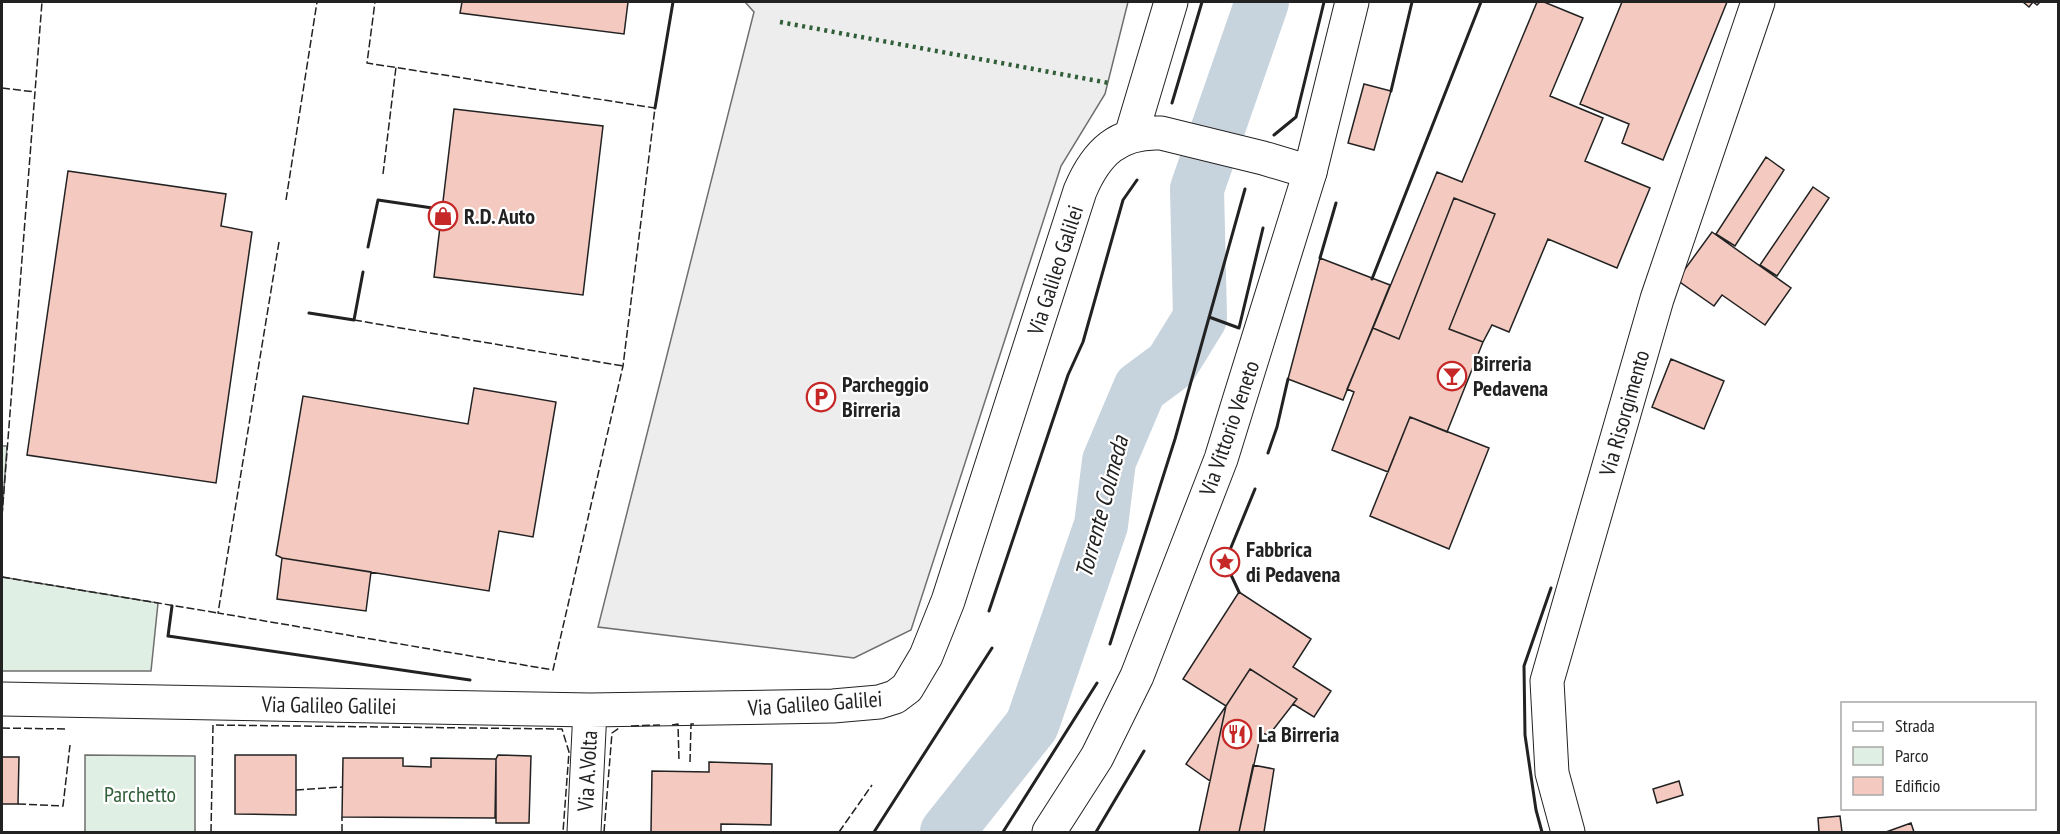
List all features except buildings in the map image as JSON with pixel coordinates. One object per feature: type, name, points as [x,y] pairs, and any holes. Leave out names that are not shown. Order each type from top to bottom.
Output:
[{"type":"street","points":[[1172,2],[1146,135],[1263,158],[1310,172]]},
{"type":"street","name":"Via Vittorio Veneto","points":[[1049,832],[1097,757],[1137,676],[1221,459],[1310,172],[1352,2]]},
{"type":"street","name":"Via Risorgimento","points":[[1568,832],[1552,773],[1547,681],[1658,299],[1758,2]]},
{"type":"street","name":"Via Galileo Galilei","points":[[2,699],[590,710],[833,706],[879,702],[895,697],[907,688],[926,656],[948,601],[1088,172],[1101,154],[1120,140],[1146,135]]},
{"type":"street","name":"Via A.Volta","points":[[584,832],[590,710]]},
{"type":"green space","points":[[2,446],[7,446],[2,516]]},
{"type":"green space","points":[[2,577],[158,603],[151,671],[2,671]]},
{"type":"green space","name":"Parchetto","points":[[85,755],[195,756],[195,832],[85,832]]},
{"type":"shaded area","name":"Parcheggio Birreria","points":[[745,2],[1128,2],[1105,94],[1061,166],[911,630],[854,658],[598,627],[754,12]]},
{"type":"waterway","name":"Torrente Colmeda","points":[[947,832],[1032,725],[1101,525],[1109,461],[1140,388],[1171,365],[1200,318],[1197,189],[1262,2]]},
{"type":"hedge","points":[[780,22],[1109,83]]},
{"type":"fence","points":[[2,516],[42,2]]},
{"type":"fence","points":[[286,200],[317,2]]},
{"type":"fence","points":[[279,242],[218,613],[553,670],[623,366],[655,108],[367,63],[375,2]]},
{"type":"fence","points":[[383,174],[396,67]]},
{"type":"fence","points":[[2,88],[35,92]]},
{"type":"fence","points":[[354,320],[623,366]]},
{"type":"fence","points":[[2,577],[218,613]]},
{"type":"fence","points":[[672,725],[678,724],[679,761]]},
{"type":"fence","points":[[690,762],[691,724],[695,724]]},
{"type":"fence","points":[[211,832],[213,725],[562,729],[569,752],[563,832]]},
{"type":"fence","points":[[631,726],[660,725]]},
{"type":"fence","points":[[2,728],[65,729]]},
{"type":"fence","points":[[604,832],[612,733],[619,728]]},
{"type":"fence","points":[[18,804],[63,806],[70,745]]},
{"type":"fence","points":[[839,832],[872,785]]},
{"type":"fence","points":[[296,790],[342,787]]},
{"type":"fence","points":[[342,817],[342,832]]},
{"type":"wall","points":[[655,108],[673,2]]},
{"type":"wall","points":[[1172,103],[1202,2]]},
{"type":"wall","points":[[1274,135],[1296,117],[1324,2]]},
{"type":"wall","points":[[1391,91],[1412,2]]},
{"type":"wall","points":[[1372,279],[1481,2]]},
{"type":"wall","points":[[989,611],[1068,375],[1083,342],[1123,200],[1137,180]]},
{"type":"wall","points":[[1110,644],[1175,439],[1245,189]]},
{"type":"wall","points":[[368,247],[378,200],[446,210]]},
{"type":"wall","points":[[1320,258],[1336,203]]},
{"type":"wall","points":[[1209,317],[1239,328],[1263,228]]},
{"type":"wall","points":[[309,313],[354,320],[363,272]]},
{"type":"wall","points":[[1268,453],[1277,427],[1288,379]]},
{"type":"wall","points":[[1239,592],[1225,562],[1255,489]]},
{"type":"wall","points":[[1542,832],[1536,810],[1525,735],[1524,666],[1551,588]]},
{"type":"wall","points":[[172,606],[168,636],[470,680]]},
{"type":"wall","points":[[874,832],[992,648]]},
{"type":"wall","points":[[1003,832],[1097,683]]},
{"type":"wall","points":[[1096,832],[1144,751]]},
{"type":"place","name":"R.D. Auto","points":[[443,216]]},
{"type":"place","name":"Birreria Pedavena","points":[[1452,376]]},
{"type":"place","name":"Parcheggio Birreria","points":[[821,397]]},
{"type":"place","name":"Fabbrica di Pedavena","points":[[1225,562]]},
{"type":"place","name":"La Birreria","points":[[1237,734]]}]
